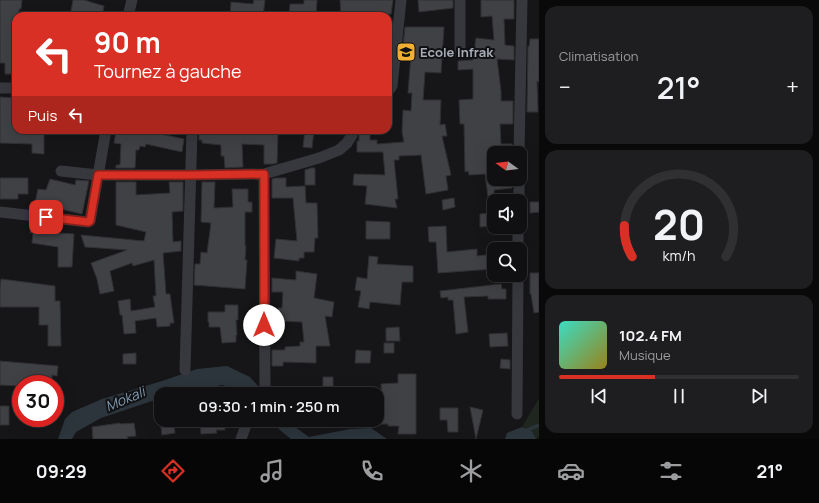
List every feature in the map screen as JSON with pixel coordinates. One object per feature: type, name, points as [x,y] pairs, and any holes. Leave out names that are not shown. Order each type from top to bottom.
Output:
[{"type":"street","points":[[129,12],[132,0]]},
{"type":"street","points":[[392,86],[401,0]]},
{"type":"street","points":[[460,0],[460,53]]},
{"type":"street","points":[[519,146],[522,0]]},
{"type":"street","points":[[0,88],[12,88]]},
{"type":"street","points":[[0,212],[87,223],[90,221],[105,134]]},
{"type":"street","points":[[185,370],[192,134]]},
{"type":"street","points":[[61,171],[98,175],[264,174],[319,158],[339,150],[347,143],[352,134]]},
{"type":"street","points":[[264,174],[265,385]]},
{"type":"street","points":[[517,414],[518,282]]},
{"type":"street","points":[[241,439],[245,427]]},
{"type":"shaded area","points":[[539,398],[539,437],[536,439],[532,431],[522,427]]},
{"type":"water","points":[[227,366],[250,377],[259,387],[229,387],[222,385],[212,387],[154,387],[154,400],[101,418],[76,432],[72,439],[58,439],[62,427],[64,427],[65,419],[72,412],[102,399],[197,369]]},
{"type":"water","points":[[277,427],[295,427],[309,437],[350,429],[371,428],[387,439],[291,439]]},
{"type":"water","points":[[522,427],[532,431],[536,439],[505,439],[507,433]]},
{"type":"building","points":[[0,0],[22,0],[21,9],[19,9],[19,12],[12,12],[12,74],[5,74],[5,63],[0,63]]},
{"type":"building","points":[[73,0],[84,0],[104,6],[103,12],[71,12]]},
{"type":"building","points":[[254,0],[265,0],[264,12],[230,12],[231,2],[253,4]]},
{"type":"building","points":[[304,0],[317,0],[316,12],[289,12],[290,4],[304,4]]},
{"type":"building","points":[[340,0],[393,0],[391,12],[341,12]]},
{"type":"building","points":[[418,0],[453,0],[453,8],[419,12]]},
{"type":"building","points":[[481,0],[514,0],[514,19],[504,19],[505,45],[514,46],[514,60],[497,59],[501,101],[513,101],[513,124],[500,124],[501,144],[512,144],[512,146],[487,146],[487,186],[512,186],[512,188],[494,190],[494,194],[488,194],[485,174],[469,175],[468,171],[465,172],[464,124],[460,124],[459,100],[473,99],[473,69],[458,70],[458,61],[473,60],[476,38],[494,40],[492,16],[481,17]]},
{"type":"building","points":[[405,27],[444,27],[441,73],[425,72],[423,100],[441,100],[440,125],[445,124],[447,136],[442,136],[451,175],[446,176],[448,190],[426,194],[421,155],[399,156],[399,160],[394,160],[398,199],[395,199],[397,208],[365,204],[367,186],[353,185],[354,174],[385,175],[383,152],[357,152],[357,141],[359,141],[359,134],[370,134],[370,140],[377,140],[377,144],[404,142],[402,132],[403,110],[411,111],[412,93],[408,93],[411,55],[402,55]]},
{"type":"building","points":[[530,39],[539,39],[539,82],[537,81],[538,112],[527,112],[528,46],[529,47]]},
{"type":"building","points":[[0,97],[12,98],[12,134],[44,134],[44,154],[32,153],[32,144],[0,143]]},
{"type":"building","points":[[116,134],[160,134],[184,139],[182,152],[146,144],[145,147],[140,146],[139,150],[136,150],[135,168],[116,168],[116,165],[120,165],[121,144],[114,143]]},
{"type":"building","points":[[199,134],[278,134],[277,163],[264,164],[264,145],[242,144],[243,167],[225,168],[224,156],[221,156],[221,145],[202,143],[202,140],[199,140]]},
{"type":"building","points":[[305,134],[314,134],[312,148],[303,147]]},
{"type":"building","points":[[315,168],[315,185],[305,185],[305,170]]},
{"type":"building","points":[[0,178],[28,178],[28,194],[18,194],[18,199],[0,199]]},
{"type":"building","points":[[286,178],[286,187],[305,186],[306,203],[317,203],[318,238],[315,238],[314,252],[304,252],[304,258],[299,258],[299,261],[274,258],[276,239],[297,241],[293,198],[272,198],[272,179]]},
{"type":"building","points":[[50,179],[75,185],[76,180],[89,181],[82,214],[35,203],[38,189],[46,190]]},
{"type":"building","points":[[116,182],[136,182],[136,195],[170,193],[169,182],[183,182],[183,211],[172,212],[173,242],[181,241],[181,251],[163,253],[166,294],[170,294],[174,323],[170,323],[170,326],[157,327],[156,318],[135,321],[136,333],[124,334],[122,315],[120,315],[118,301],[130,299],[131,311],[155,307],[153,296],[156,296],[154,260],[133,266],[132,263],[110,271],[114,291],[100,294],[97,279],[91,263],[127,250],[85,247],[81,235],[144,241],[146,232],[116,225]]},
{"type":"building","points":[[202,182],[215,182],[214,208],[233,207],[232,189],[248,189],[248,202],[252,202],[252,212],[245,212],[245,260],[247,260],[245,289],[194,285],[195,264],[200,264],[201,252],[207,253],[211,223],[201,222]]},
{"type":"building","points":[[454,198],[455,207],[443,210],[442,200]]},
{"type":"building","points":[[530,202],[539,202],[539,212],[530,213]]},
{"type":"building","points":[[480,214],[487,214],[487,226],[480,227]]},
{"type":"building","points":[[366,221],[390,222],[390,239],[366,239]]},
{"type":"building","points":[[31,223],[43,224],[43,227],[58,229],[58,233],[74,234],[72,267],[58,267],[58,247],[32,243],[33,233],[30,233]]},
{"type":"building","points":[[446,226],[447,252],[477,249],[477,256],[487,255],[487,270],[438,273],[436,242],[429,242],[428,227]]},
{"type":"building","points":[[369,256],[378,257],[377,264],[413,266],[413,282],[402,282],[400,305],[370,302],[369,309],[358,307],[361,291],[355,290],[357,277],[367,279]]},
{"type":"building","points":[[296,271],[317,274],[314,298],[334,302],[332,317],[325,316],[330,346],[316,346],[316,363],[283,362],[283,366],[272,366],[272,350],[285,350],[285,347],[300,346],[300,342],[304,342],[302,322],[277,321],[278,308],[282,308],[283,292],[272,292],[272,278],[296,280]]},
{"type":"building","points":[[530,273],[539,273],[539,312],[534,313],[530,294]]},
{"type":"building","points":[[1,279],[55,286],[55,301],[60,301],[61,346],[48,346],[48,325],[39,325],[39,307],[0,307]]},
{"type":"building","points":[[501,284],[502,289],[506,289],[506,299],[488,299],[488,296],[464,297],[468,332],[456,334],[453,300],[448,300],[448,297],[441,298],[440,291]]},
{"type":"building","points":[[225,305],[238,305],[236,342],[222,343],[220,327],[209,327],[208,312],[225,312]]},
{"type":"building","points":[[399,327],[400,341],[386,341],[386,328]]},
{"type":"building","points":[[507,333],[508,346],[490,347],[489,334]]},
{"type":"building","points":[[384,343],[394,343],[394,353],[384,353]]},
{"type":"building","points":[[356,350],[371,351],[370,363],[355,363]]},
{"type":"building","points":[[136,353],[136,364],[123,364],[123,354]]},
{"type":"building","points":[[501,359],[510,360],[510,369],[500,368]]},
{"type":"building","points":[[0,361],[58,366],[57,375],[12,375],[12,386],[0,385]]},
{"type":"building","points":[[398,374],[416,374],[416,434],[398,434],[399,426],[388,426],[388,424],[384,424],[384,387],[381,387],[381,384],[398,383]]},
{"type":"building","points":[[323,377],[333,377],[333,387],[323,387]]},
{"type":"building","points":[[0,406],[9,406],[9,425],[0,425]]},
{"type":"building","points":[[470,407],[483,410],[476,439]]},
{"type":"building","points":[[440,408],[458,408],[458,432],[448,432],[447,420],[440,420]]},
{"type":"building","points":[[120,423],[134,423],[136,436],[127,437],[128,439],[93,439],[92,427]]},
{"type":"building","points":[[161,427],[174,427],[175,433],[162,435]]},
{"type":"building","points":[[200,427],[225,427],[225,430],[216,430],[217,433],[201,434]]},
{"type":"waterway","name":"Mokali","points":[[525,431],[539,425]]},
{"type":"place","name":"Ecole Infrak","points":[[406,52]]},
{"type":"route","points":[[46,217],[87,223],[90,221],[98,175],[264,174],[264,325]]}]
